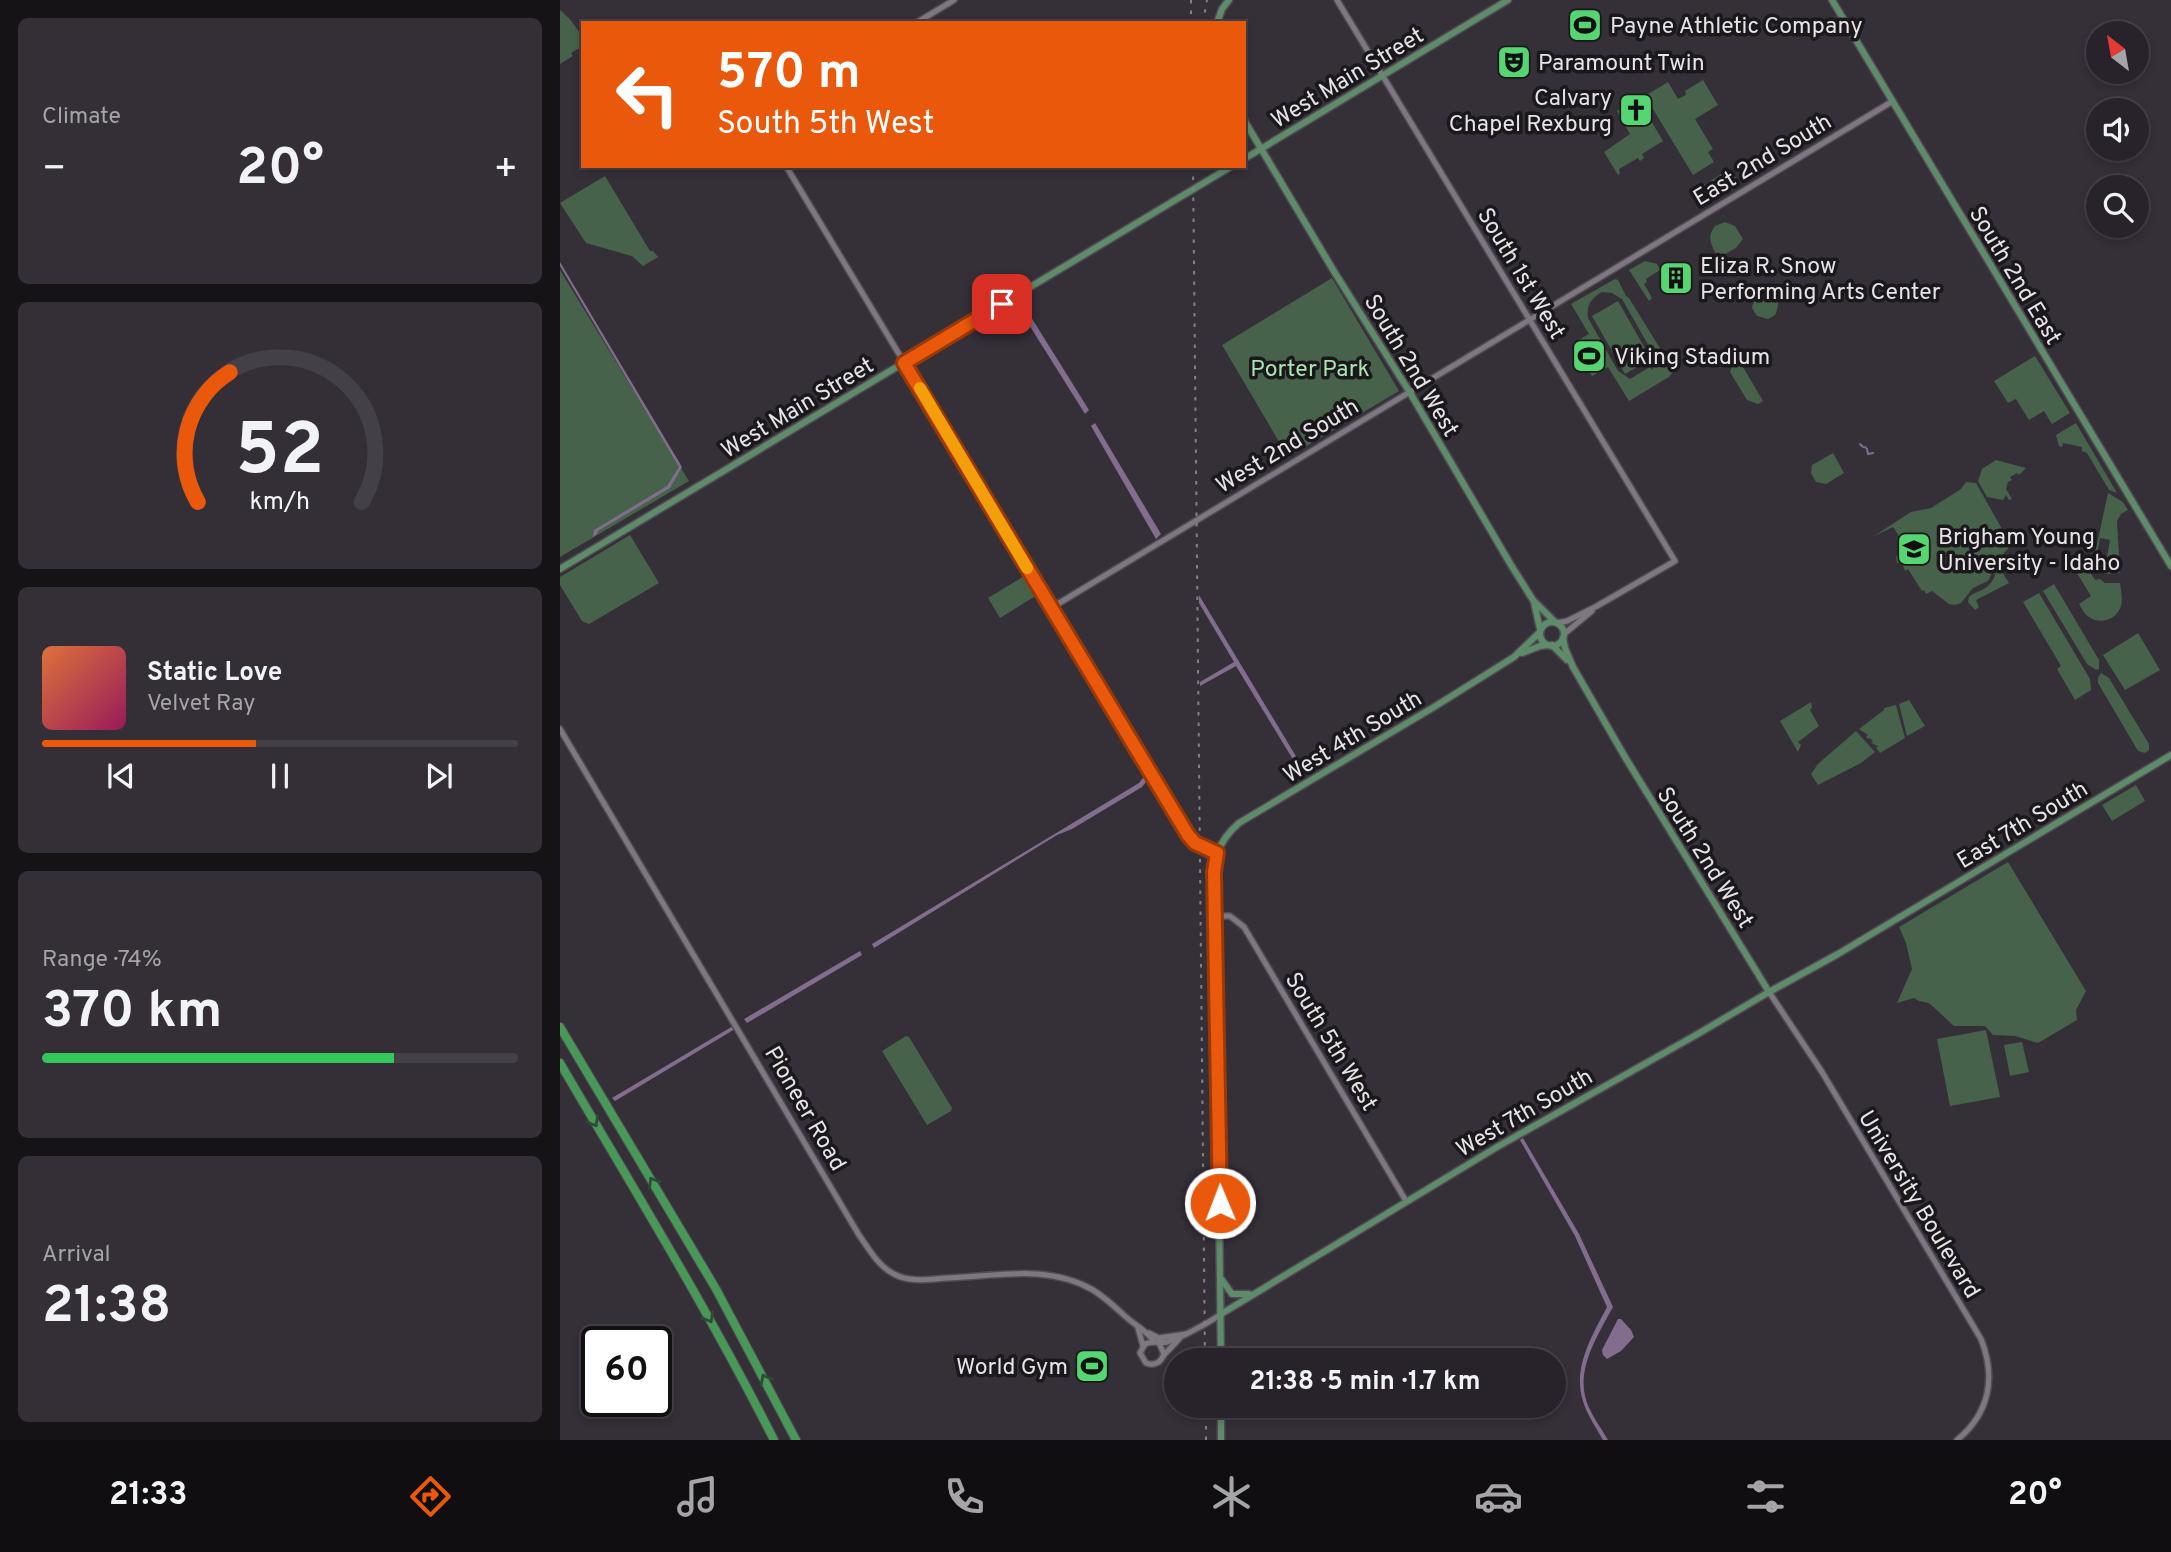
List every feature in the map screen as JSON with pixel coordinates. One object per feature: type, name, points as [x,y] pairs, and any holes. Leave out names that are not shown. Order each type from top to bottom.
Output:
[{"type":"highway","points":[[560,1027],[704,1267],[796,1440]]},
{"type":"highway","points":[[560,1063],[668,1246],[774,1440]]},
{"type":"main road","points":[[1218,21],[1229,0]]},
{"type":"main road","name":"South 2nd East","points":[[1832,0],[2171,566]]},
{"type":"main road","name":"West Main Street","points":[[1246,158],[1506,1]]},
{"type":"main road","name":"South 2nd West","points":[[1246,123],[1533,600],[1556,622]]},
{"type":"main road","name":"West Main Street","points":[[560,569],[1229,168]]},
{"type":"main road","name":"South 2nd West","points":[[1533,600],[1540,631]]},
{"type":"main road","points":[[1556,622],[1562,627],[1563,636],[1559,643],[1550,645],[1543,641],[1540,631],[1546,624],[1556,622]]},
{"type":"main road","name":"West 4th South","points":[[1514,657],[1540,631]]},
{"type":"main road","name":"South 2nd West","points":[[1563,636],[1573,667],[1650,800],[1769,992]]},
{"type":"main road","name":"South 2nd West","points":[[1550,645],[1573,667]]},
{"type":"main road","name":"West 4th South","points":[[1217,853],[1223,840],[1239,823],[1514,657],[1536,647],[1550,645]]},
{"type":"main road","name":"East 7th South","points":[[1890,923],[2171,755]]},
{"type":"main road","points":[[1217,853],[1214,872],[1222,1348]]},
{"type":"main road","name":"West 7th South","points":[[1221,1314],[1497,1147],[1890,923]]},
{"type":"main road","points":[[1220,1276],[1228,1291],[1233,1294],[1254,1293]]},
{"type":"main road","points":[[1221,1418],[1221,1440]]},
{"type":"street","points":[[919,21],[954,0]]},
{"type":"street","name":"South 1st West","points":[[1337,0],[1675,561],[1597,607]]},
{"type":"street","name":"East 2nd South","points":[[1650,246],[1893,102]]},
{"type":"street","points":[[787,168],[1188,835],[1195,843],[1217,853]]},
{"type":"street","name":"West 2nd South","points":[[1051,608],[1650,246]]},
{"type":"street","points":[[1556,622],[1567,621],[1597,607]]},
{"type":"street","points":[[1563,636],[1597,607]]},
{"type":"street","name":"Pioneer Road","points":[[560,729],[859,1234],[881,1264],[895,1275],[915,1280],[1019,1273],[1065,1278],[1100,1294],[1157,1342]]},
{"type":"street","name":"South 5th West","points":[[1216,916],[1230,916],[1244,927],[1406,1201]]},
{"type":"street","name":"University Boulevard","points":[[1769,992],[1822,1072],[1981,1339],[1989,1365],[1988,1394],[1974,1423],[1958,1440]]},
{"type":"street","name":"West 7th South","points":[[1163,1356],[1179,1339],[1221,1314]]},
{"type":"street","points":[[1138,1328],[1143,1346]]},
{"type":"street","points":[[1148,1333],[1159,1338],[1186,1334]]},
{"type":"street","name":"West 7th South","points":[[1157,1342],[1179,1339]]},
{"type":"street","points":[[1148,1342],[1157,1342],[1163,1350],[1163,1356],[1157,1363],[1146,1363],[1140,1353],[1143,1346],[1148,1342]]},
{"type":"green space","points":[[560,10],[581,36],[581,47],[560,64]]},
{"type":"green space","points":[[1703,80],[1718,105],[1695,119],[1713,149],[1708,152],[1714,162],[1693,175],[1645,96],[1668,82],[1678,99],[1686,95],[1685,91]]},
{"type":"green space","points":[[1624,107],[1633,122],[1647,114],[1663,141],[1642,154],[1644,158],[1640,161],[1638,158],[1619,169],[1618,175],[1604,152],[1630,134],[1617,111]]},
{"type":"green space","points":[[1728,170],[1740,183],[1710,200],[1702,186]]},
{"type":"green space","points":[[605,176],[650,251],[658,257],[643,266],[632,256],[586,243],[560,203]]},
{"type":"green space","points":[[1725,222],[1735,226],[1743,239],[1736,248],[1718,258],[1711,235],[1715,226]]},
{"type":"green space","points":[[1645,261],[1657,264],[1660,270],[1646,279],[1644,284],[1652,298],[1649,301],[1629,270]]},
{"type":"green space","points":[[560,270],[689,481],[560,557]]},
{"type":"green space","name":"Porter Park","points":[[1332,278],[1399,391],[1288,457],[1222,345]]},
{"type":"green space","points":[[1615,279],[1618,280],[1674,371],[1669,377],[1629,401],[1608,367],[1592,376],[1576,357],[1578,352],[1573,343],[1589,334],[1571,304]],"holes":[[[1602,292],[1612,293],[1622,299],[1654,355],[1652,370],[1650,367],[1630,379],[1618,371],[1588,318],[1592,300]]]},
{"type":"green space","points":[[1771,293],[1778,302],[1775,315],[1768,319],[1757,316],[1752,308],[1754,301],[1761,295]]},
{"type":"green space","points":[[1618,301],[1651,359],[1625,374],[1592,316]]},
{"type":"green space","points":[[2035,356],[2070,413],[2052,424],[2044,411],[2029,420],[2016,399],[2008,403],[1994,381]]},
{"type":"green space","points":[[1734,360],[1739,363],[1742,361],[1763,401],[1758,404],[1747,400],[1730,372]]},
{"type":"green space","points":[[2076,423],[2117,493],[2109,490],[2087,453],[2082,451],[2082,447],[2063,443],[2062,447],[2059,446],[2056,435]]},
{"type":"green space","points":[[1833,453],[1844,473],[1826,484],[1816,482],[1811,473],[1812,465]]},
{"type":"green space","points":[[1996,460],[2026,468],[2019,475],[2017,473],[2010,477],[2012,480],[2008,482],[2006,489],[2012,499],[2009,500],[2006,495],[2003,500],[1987,497],[1978,481],[1982,469]]},
{"type":"green space","points":[[1966,482],[1976,483],[2011,545],[1998,560],[1988,581],[1973,588],[1961,603],[1955,605],[1949,604],[1932,591],[1926,594],[1908,569],[1905,571],[1902,562],[1897,563],[1896,557],[1901,545],[1893,527],[1874,536],[1911,512],[1931,508],[1961,489]]},
{"type":"green space","points":[[2108,493],[2123,502],[2128,510],[2121,514],[2117,521],[2120,573],[2104,574],[2110,540],[2100,538],[2096,560],[2094,558]]},
{"type":"green space","points":[[630,535],[659,583],[589,624],[582,621],[560,585],[560,577]]},
{"type":"green space","points":[[2010,559],[2017,561],[2000,569],[2009,583],[1976,600],[1979,607],[1975,610],[1968,602],[1969,597],[1987,587],[2001,563]]},
{"type":"green space","points":[[2085,564],[2095,580],[2120,583],[2121,606],[2116,615],[2108,620],[2098,621],[2089,617],[2079,604],[2091,596],[2075,570]]},
{"type":"green space","points":[[1026,575],[1037,593],[1000,618],[988,598]]},
{"type":"green space","points":[[2054,584],[2099,660],[2099,669],[2087,664],[2043,591]]},
{"type":"green space","points":[[2039,593],[2090,679],[2091,690],[2075,700],[2057,669],[2061,666],[2023,602]]},
{"type":"green space","points":[[2138,633],[2160,670],[2125,690],[2103,655]]},
{"type":"green space","points":[[2101,673],[2109,678],[2149,744],[2149,750],[2145,753],[2138,751],[2098,683]]},
{"type":"green space","points":[[1909,700],[1925,726],[1907,736],[1899,704]]},
{"type":"green space","points":[[1811,702],[1810,710],[1819,726],[1798,742],[1801,745],[1798,752],[1780,721]]},
{"type":"green space","points":[[1896,705],[1905,738],[1880,753],[1876,748],[1878,746],[1871,743],[1873,741],[1866,737],[1868,735],[1859,729],[1884,708]]},
{"type":"green space","points":[[1856,731],[1875,752],[1861,763],[1818,785],[1811,774],[1818,764]]},
{"type":"green space","points":[[2136,785],[2145,801],[2112,821],[2102,805]]},
{"type":"green space","points":[[2008,862],[2086,991],[2076,1010],[2077,1020],[2038,1043],[2015,1036],[1993,1035],[1985,1026],[1954,1026],[1929,1003],[1914,998],[1897,1003],[1912,969],[1899,927]]},
{"type":"green space","points":[[1986,1030],[2000,1097],[1950,1106],[1937,1039]]},
{"type":"green space","points":[[906,1036],[952,1108],[927,1125],[882,1051]]},
{"type":"green space","points":[[2022,1042],[2029,1072],[2010,1076],[2004,1045]]},
{"type":"shaded area","points":[[560,262],[682,467],[670,488],[598,531],[593,537],[594,530],[667,486],[679,467]]},
{"type":"shaded area","points":[[1021,301],[1089,410],[1085,414],[1016,304]]},
{"type":"shaded area","points":[[1095,423],[1161,534],[1156,539],[1091,426]]},
{"type":"shaded area","points":[[1199,595],[1306,773],[1303,776],[1236,666],[1200,686],[1200,682],[1234,662],[1199,603]]},
{"type":"shaded area","points":[[1146,774],[1149,778],[1142,787],[1072,829],[1057,835],[874,948],[872,944],[1139,783]]},
{"type":"shaded area","points":[[860,951],[862,955],[747,1023],[744,1019]]},
{"type":"shaded area","points":[[733,1026],[735,1029],[615,1101],[612,1098]]},
{"type":"shaded area","points":[[1523,1138],[1579,1234],[1613,1307],[1591,1350],[1584,1373],[1585,1396],[1608,1440],[1603,1440],[1587,1411],[1580,1389],[1582,1364],[1607,1307],[1575,1236],[1520,1140]]},
{"type":"shaded area","points":[[1618,1319],[1631,1330],[1634,1337],[1621,1351],[1607,1359],[1602,1350]]},
{"type":"waterway","points":[[1860,444],[1863,447]]},
{"type":"waterway","points":[[1865,447],[1868,454],[1873,453]]},
{"type":"railway","points":[[1191,0],[1191,21]]},
{"type":"railway","points":[[1203,21],[1207,0]]},
{"type":"railway","points":[[1193,168],[1205,1348]]},
{"type":"railway","points":[[1206,1418],[1206,1440]]},
{"type":"slow traffic","points":[[920,388],[1027,568]]},
{"type":"place","name":"Payne Athletic Company","points":[[1585,25]]},
{"type":"place","name":"Paramount Twin","points":[[1514,62]]},
{"type":"place","name":"Calvary Chapel Rexburg","points":[[1636,110]]},
{"type":"place","name":"Eliza R. Snow Performing Arts Center","points":[[1676,278]]},
{"type":"place","name":"Viking Stadium","points":[[1589,356]]},
{"type":"place","name":"Brigham Young University - Idaho","points":[[1914,549]]},
{"type":"place","name":"World Gym","points":[[1092,1366]]},
{"type":"route","points":[[1002,304],[904,363],[1188,835],[1195,843],[1217,853],[1214,872],[1220,1203]]}]
